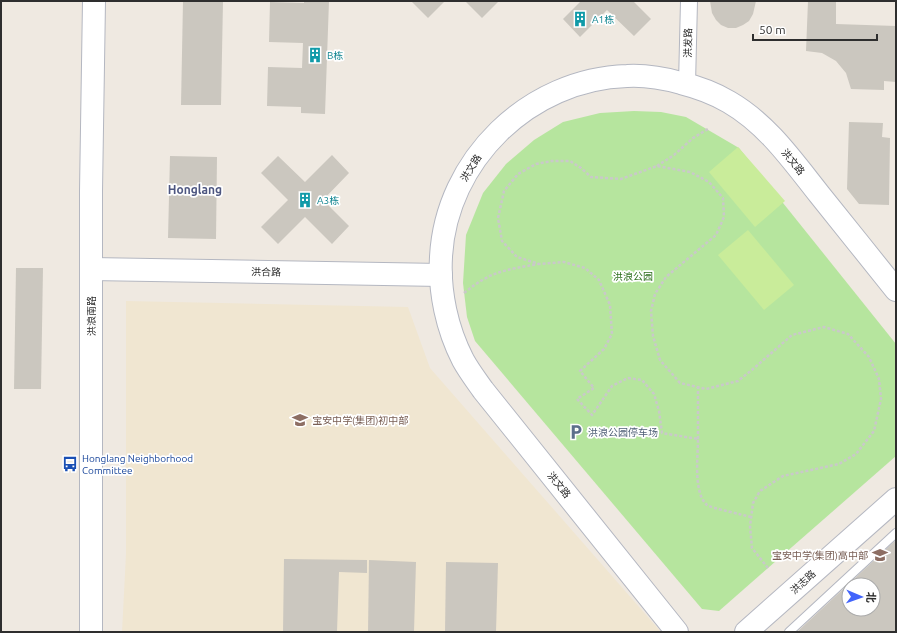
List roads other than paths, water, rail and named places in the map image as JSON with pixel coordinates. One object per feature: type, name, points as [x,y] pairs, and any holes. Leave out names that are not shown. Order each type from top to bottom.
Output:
[{"type":"street","name":"洪浪南路","points":[[91,632],[91,269],[94,1]]},
{"type":"street","name":"洪发路","points":[[687,84],[688,1]]},
{"type":"street","name":"洪文路","points":[[677,632],[483,390],[463,360],[450,327],[442,293],[441,257],[446,222],[458,188],[476,157],[499,130],[526,108],[558,91],[591,80],[626,76],[662,78],[696,86],[728,101],[758,122],[782,148],[896,290]]},
{"type":"street","name":"洪合路","points":[[91,269],[442,275]]},
{"type":"street","name":"洪志路","points":[[746,632],[896,499]]},
{"type":"lane","points":[[789,632],[896,533]]},
{"type":"place","name":"A1栋","points":[[580,19]]},
{"type":"place","name":"B栋","points":[[315,55]]},
{"type":"place","name":"A3栋","points":[[305,200]]},
{"type":"place","name":"宝安中学(集团)初中部","points":[[300,420]]},
{"type":"place","name":"洪浪公园停车场","points":[[576,432]]},
{"type":"place","name":"Honglang Neighborhood Committee","points":[[70,464]]},
{"type":"place","name":"宝安中学(集团)高中部","points":[[880,555]]},
{"type":"district","name":"Honglang","points":[[195,189]]},
{"type":"park label","name":"洪浪公园","points":[[633,276]]}]
